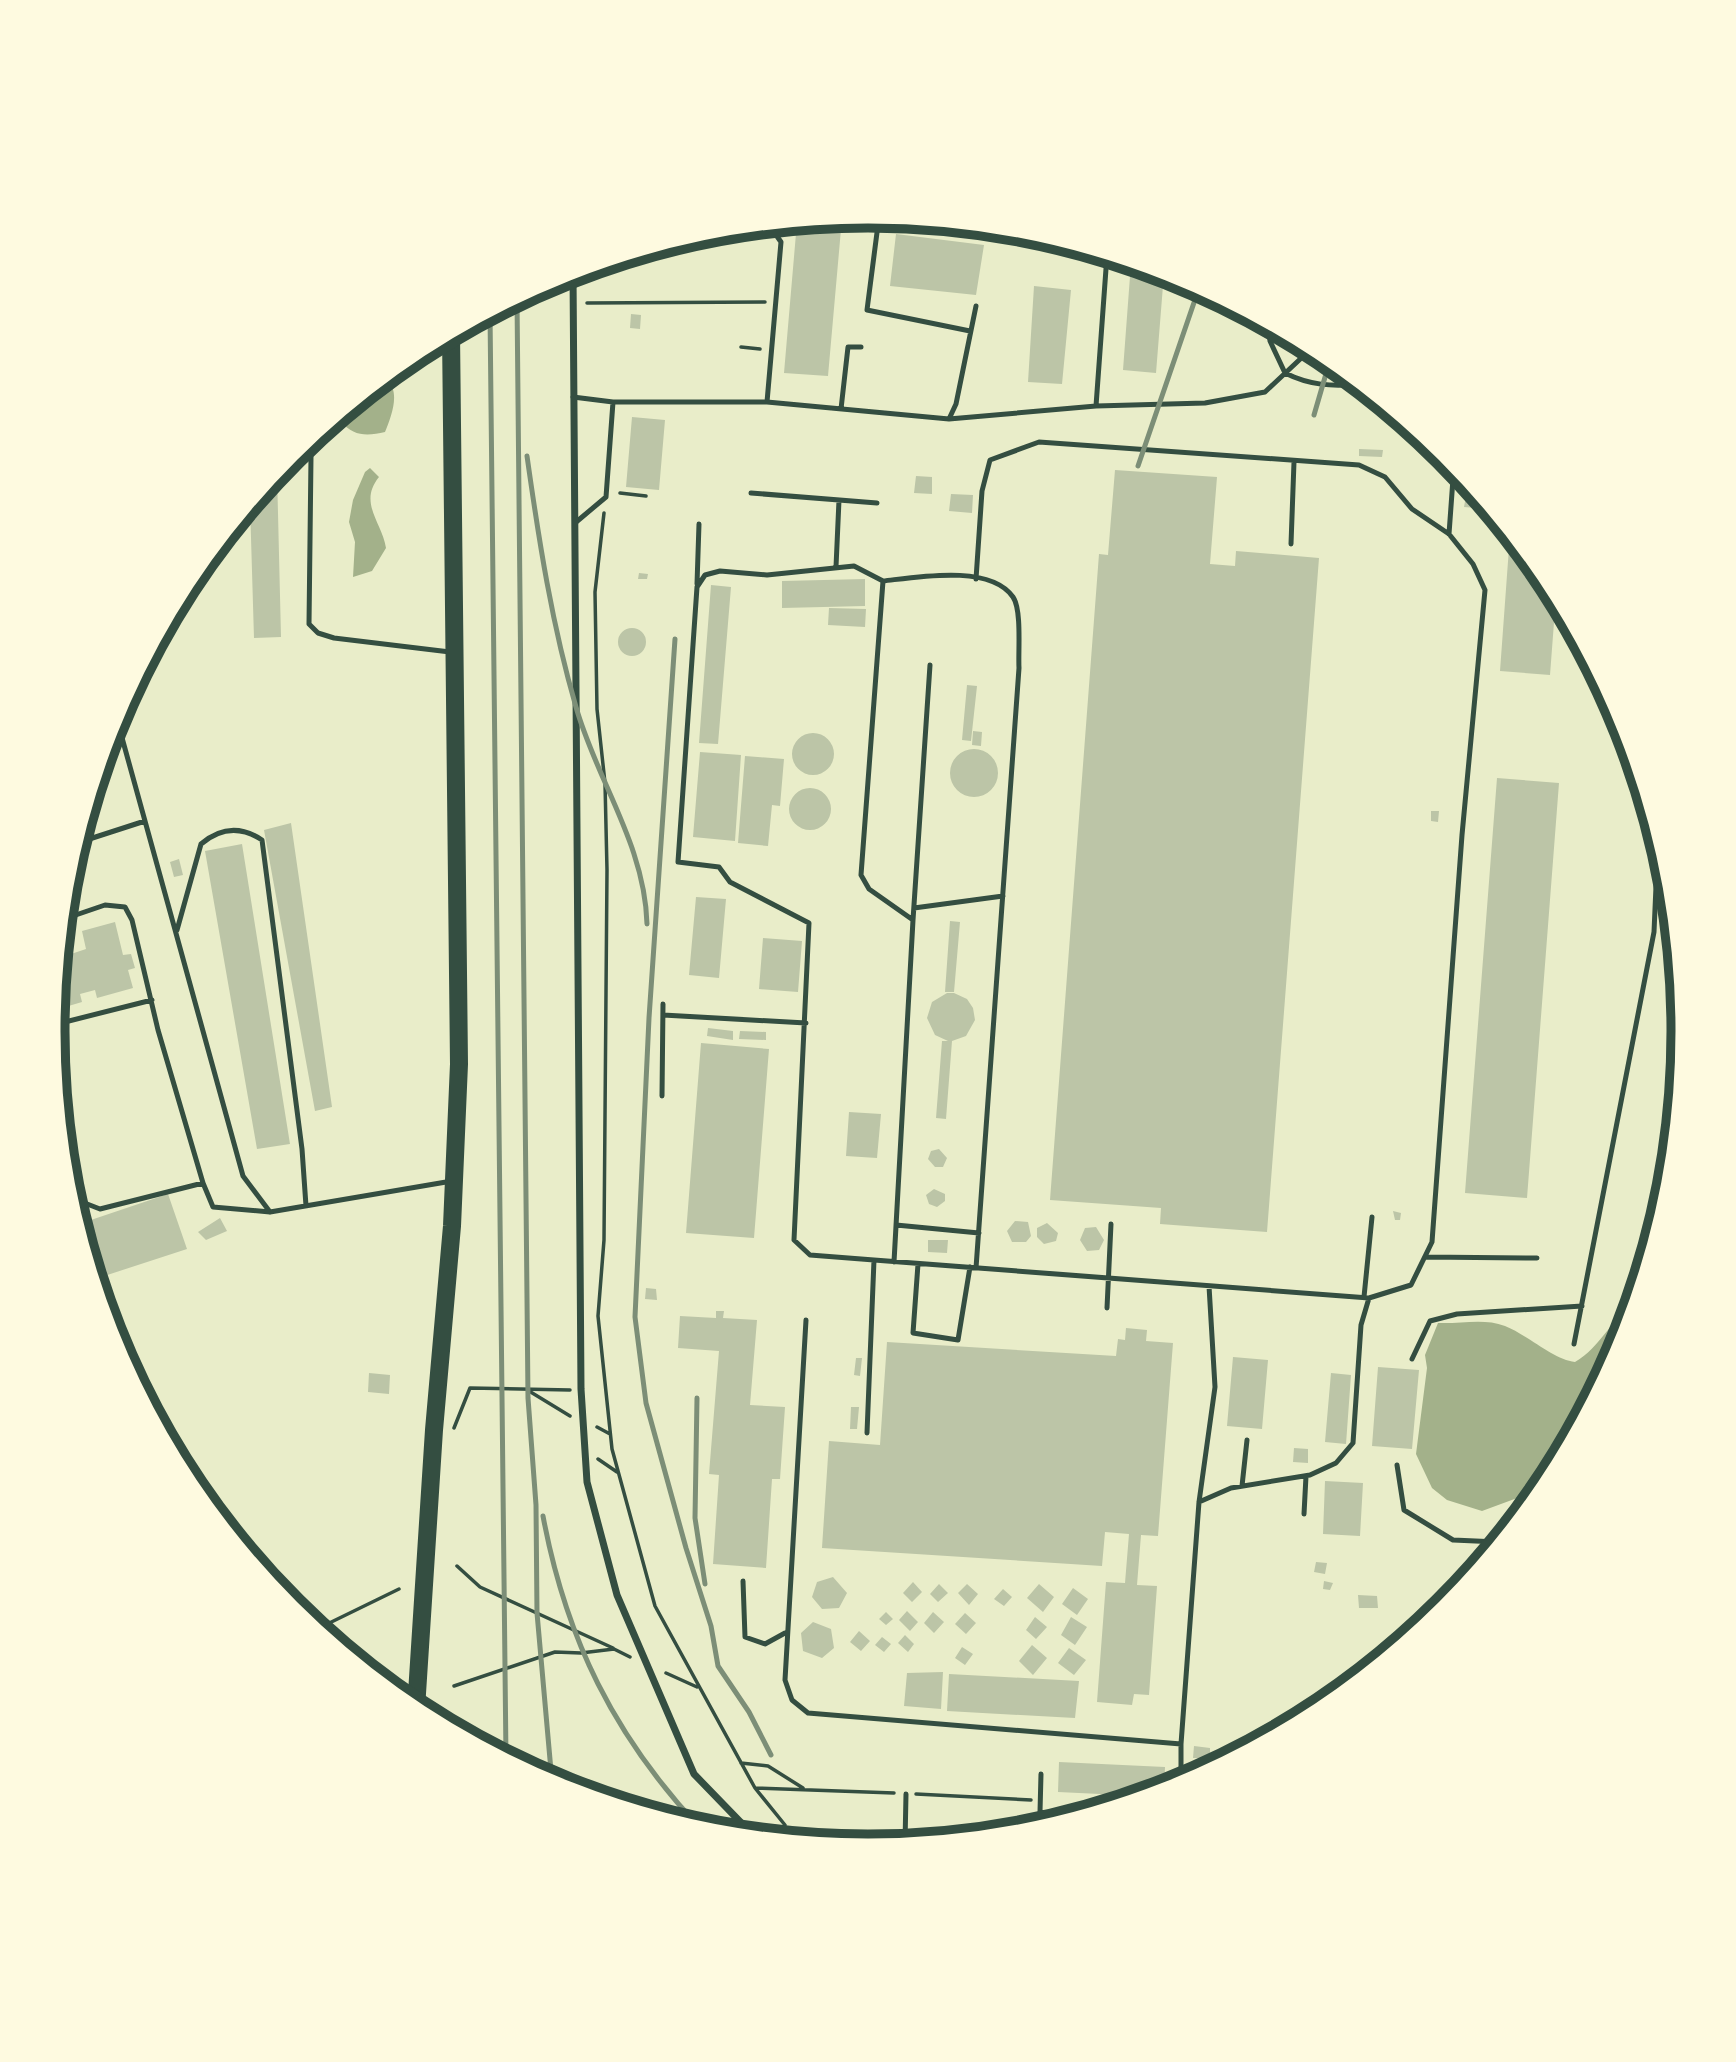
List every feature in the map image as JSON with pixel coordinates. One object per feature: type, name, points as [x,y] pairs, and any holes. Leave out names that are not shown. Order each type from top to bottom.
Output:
[{"type":"main road","points":[[417,1695],[455,1180],[460,958],[452,344]]},
{"type":"street","points":[[573,284],[581,1390],[587,1482],[617,1595],[694,1774],[742,1824]]},
{"type":"lane","points":[[877,228],[867,310],[970,331]]},
{"type":"lane","points":[[767,402],[781,242],[776,234]]},
{"type":"lane","points":[[1096,406],[1106,264]]},
{"type":"lane","points":[[949,419],[956,404],[976,306]]},
{"type":"lane","points":[[1270,335],[1285,373],[1302,381],[1336,387],[1346,386]]},
{"type":"lane","points":[[841,409],[848,347],[861,347]]},
{"type":"lane","points":[[573,397],[613,402],[767,402],[949,419],[1096,406],[1205,403],[1265,392],[1303,356]]},
{"type":"lane","points":[[575,523],[606,497],[613,402]]},
{"type":"lane","points":[[699,524],[678,862],[719,867],[730,882],[809,923],[794,1240],[810,1255],[1366,1298],[1411,1285],[1432,1242],[1462,835],[1485,590],[1473,564],[1449,534],[1412,509],[1385,477],[1359,464],[1039,442],[990,460],[982,491],[975,579]]},
{"type":"lane","points":[[311,457],[309,624],[318,633],[334,638],[457,652]]},
{"type":"lane","points":[[1290,544],[1294,461]]},
{"type":"lane","points":[[1449,534],[1453,481]]},
{"type":"lane","points":[[751,493],[877,503]]},
{"type":"lane","points":[[836,567],[839,500]]},
{"type":"lane","points":[[697,587],[705,575],[720,571],[767,575],[854,566],[883,581],[951,574],[997,583],[1014,598],[1017,610],[1019,668],[979,1233],[958,1340],[913,1333],[918,1264]]},
{"type":"lane","points":[[883,581],[860,875],[869,889],[914,920]]},
{"type":"lane","points":[[894,1262],[930,665]]},
{"type":"lane","points":[[121,736],[243,1176],[270,1212]]},
{"type":"lane","points":[[88,839],[145,821]]},
{"type":"lane","points":[[177,930],[201,844],[231,828],[247,830],[262,841],[302,1149],[306,1206]]},
{"type":"lane","points":[[1574,1344],[1654,932],[1656,877]]},
{"type":"lane","points":[[914,908],[1003,896]]},
{"type":"lane","points":[[74,916],[105,905],[125,907],[132,920],[203,1183],[214,1207],[270,1212],[455,1180]]},
{"type":"lane","points":[[65,1022],[152,1000]]},
{"type":"lane","points":[[662,1096],[663,1004]]},
{"type":"lane","points":[[663,1015],[806,1023]]},
{"type":"lane","points":[[83,1203],[100,1209],[203,1183]]},
{"type":"lane","points":[[1199,1502],[1242,1486],[1306,1476],[1336,1463],[1353,1443],[1372,1217]]},
{"type":"lane","points":[[1107,1308],[1111,1224]]},
{"type":"lane","points":[[896,1225],[979,1233]]},
{"type":"lane","points":[[1425,1257],[1537,1258]]},
{"type":"lane","points":[[867,1433],[874,1260]]},
{"type":"lane","points":[[1181,1770],[1199,1502],[1215,1387],[1209,1286]]},
{"type":"lane","points":[[1412,1359],[1430,1321],[1457,1314],[1582,1306]]},
{"type":"lane","points":[[806,1320],[785,1680],[792,1700],[808,1713],[1181,1744]]},
{"type":"lane","points":[[1242,1486],[1247,1440]]},
{"type":"lane","points":[[1397,1465],[1404,1510],[1453,1540],[1488,1542]]},
{"type":"lane","points":[[1304,1514],[1306,1476]]},
{"type":"lane","points":[[743,1581],[745,1637],[765,1644],[785,1633]]},
{"type":"lane","points":[[1041,1774],[1040,1812],[1050,1813]]},
{"type":"lane","points":[[905,1833],[906,1794]]},
{"type":"path","points":[[573,303],[777,303]]},
{"type":"path","points":[[741,347],[772,350]]},
{"type":"path","points":[[620,492],[646,496]]},
{"type":"path","points":[[606,497],[596,592],[597,709],[606,783],[607,870],[604,1227],[598,1316],[612,1449],[655,1606],[755,1788],[785,1825],[781,1829]]},
{"type":"path","points":[[501,1390],[606,1390]]},
{"type":"path","points":[[598,1459],[618,1473]]},
{"type":"path","points":[[457,1566],[480,1587],[699,1688]]},
{"type":"path","points":[[327,1624],[399,1589]]},
{"type":"path","points":[[454,1686],[555,1652],[581,1653],[614,1649]]},
{"type":"path","points":[[741,1763],[768,1766],[805,1789]]},
{"type":"path","points":[[755,1788],[1039,1800]]},
{"type":"shaded area","points":[[391,385],[394,398],[385,432],[356,433],[343,423]]},
{"type":"shaded area","points":[[370,468],[379,477],[373,486],[371,504],[386,548],[372,571],[353,577],[355,542],[349,522],[353,500],[365,472]]},
{"type":"shaded area","points":[[1616,1321],[1564,1433],[1522,1496],[1482,1511],[1447,1500],[1432,1488],[1416,1454],[1427,1368],[1425,1355],[1438,1323],[1481,1322],[1505,1326],[1558,1357],[1575,1362],[1592,1349]]},
{"type":"building","points":[[841,229],[828,376],[784,373],[796,231]]},
{"type":"building","points":[[896,234],[984,245],[976,295],[890,286]]},
{"type":"building","points":[[1130,272],[1163,284],[1156,373],[1123,370]]},
{"type":"building","points":[[1034,286],[1071,290],[1062,384],[1028,382]]},
{"type":"building","points":[[631,314],[641,315],[640,329],[630,328]]},
{"type":"building","points":[[632,417],[665,420],[659,490],[626,487]]},
{"type":"building","points":[[1359,449],[1383,450],[1382,457],[1359,456]]},
{"type":"building","points":[[1115,470],[1217,477],[1210,564],[1235,566],[1236,551],[1319,558],[1267,1232],[1160,1224],[1161,1208],[1050,1200],[1099,554],[1108,555]]},
{"type":"building","points":[[916,476],[932,477],[932,494],[914,493]]},
{"type":"building","points":[[277,487],[281,637],[254,638],[250,518]]},
{"type":"building","points":[[951,494],[973,495],[972,513],[949,511]]},
{"type":"building","points":[[1467,496],[1478,508],[1464,507]]},
{"type":"building","points":[[1509,548],[1555,614],[1550,675],[1500,671]]},
{"type":"building","points":[[639,573],[648,574],[647,579],[638,579]]},
{"type":"building","points":[[865,579],[865,606],[782,608],[782,581]]},
{"type":"building","points":[[711,585],[731,587],[718,744],[699,743]]},
{"type":"building","points":[[829,608],[866,609],[865,627],[828,625]]},
{"type":"building","points":[[632,628],[642,632],[646,642],[642,652],[632,656],[622,652],[618,642],[622,632]]},
{"type":"building","points":[[967,685],[977,686],[971,741],[962,740]]},
{"type":"building","points":[[973,731],[982,732],[981,746],[972,745]]},
{"type":"building","points":[[813,733],[828,739],[834,754],[828,769],[813,775],[798,769],[792,754],[798,739]]},
{"type":"building","points":[[974,749],[991,756],[998,773],[991,790],[974,797],[957,790],[950,773],[957,756]]},
{"type":"building","points":[[700,752],[741,755],[735,841],[693,837]]},
{"type":"building","points":[[745,756],[784,759],[780,806],[772,805],[768,846],[738,843]]},
{"type":"building","points":[[1497,778],[1559,783],[1527,1198],[1465,1193]]},
{"type":"building","points":[[810,788],[825,794],[831,809],[825,824],[810,830],[795,824],[789,809],[795,794]]},
{"type":"building","points":[[1431,811],[1439,811],[1438,822],[1431,821]]},
{"type":"building","points":[[291,823],[332,1107],[315,1111],[264,830]]},
{"type":"building","points":[[242,844],[290,1144],[257,1149],[205,851]]},
{"type":"building","points":[[179,859],[183,875],[174,877],[170,862]]},
{"type":"building","points":[[696,897],[726,899],[719,978],[689,975]]},
{"type":"building","points":[[950,921],[960,922],[954,992],[945,992]]},
{"type":"building","points":[[115,922],[123,955],[131,954],[135,968],[128,970],[133,988],[97,998],[95,990],[80,994],[82,1002],[65,1007],[69,955],[86,949],[82,931]]},
{"type":"building","points":[[763,938],[802,941],[798,992],[759,989]]},
{"type":"building","points":[[947,993],[967,999],[973,1008],[975,1020],[966,1036],[952,1041],[946,1119],[936,1118],[942,1041],[948,1041],[935,1035],[927,1018],[932,1002]]},
{"type":"building","points":[[708,1028],[733,1031],[733,1040],[707,1036]]},
{"type":"building","points":[[740,1031],[766,1032],[766,1040],[739,1039]]},
{"type":"building","points":[[701,1043],[769,1049],[754,1238],[686,1233]]},
{"type":"building","points":[[849,1112],[881,1114],[877,1158],[846,1156]]},
{"type":"building","points":[[939,1149],[947,1158],[943,1167],[935,1167],[928,1159],[931,1151]]},
{"type":"building","points":[[934,1189],[945,1194],[945,1201],[937,1207],[929,1204],[926,1195]]},
{"type":"building","points":[[168,1194],[187,1249],[103,1276],[88,1221]]},
{"type":"building","points":[[1393,1211],[1401,1213],[1400,1220],[1395,1220]]},
{"type":"building","points":[[220,1218],[227,1231],[206,1240],[198,1232]]},
{"type":"building","points":[[1015,1221],[1028,1222],[1031,1236],[1026,1242],[1012,1242],[1007,1231]]},
{"type":"building","points":[[1047,1223],[1058,1233],[1056,1241],[1044,1244],[1037,1237],[1037,1228]]},
{"type":"building","points":[[1096,1227],[1104,1240],[1099,1250],[1087,1251],[1080,1240],[1085,1228]]},
{"type":"building","points":[[928,1240],[948,1240],[947,1253],[928,1252]]},
{"type":"building","points":[[646,1288],[656,1289],[657,1300],[645,1299]]},
{"type":"building","points":[[716,1311],[724,1311],[723,1318],[757,1320],[750,1405],[785,1407],[780,1479],[772,1479],[766,1568],[713,1564],[719,1475],[709,1474],[719,1351],[678,1348],[680,1316],[716,1318]]},
{"type":"building","points":[[1126,1328],[1147,1330],[1146,1341],[1173,1343],[1158,1536],[1141,1535],[1137,1585],[1157,1586],[1149,1695],[1134,1694],[1132,1705],[1097,1702],[1106,1582],[1125,1583],[1129,1534],[1105,1532],[1102,1566],[822,1548],[829,1441],[880,1445],[887,1342],[1116,1356],[1118,1339],[1125,1340]]},
{"type":"building","points":[[1233,1357],[1268,1360],[1262,1429],[1227,1426]]},
{"type":"building","points":[[856,1358],[862,1358],[860,1376],[854,1375]]},
{"type":"building","points":[[1378,1367],[1419,1370],[1412,1449],[1372,1446]]},
{"type":"building","points":[[369,1373],[390,1375],[389,1394],[368,1392]]},
{"type":"building","points":[[1331,1373],[1351,1375],[1346,1444],[1325,1442]]},
{"type":"building","points":[[851,1407],[859,1407],[857,1429],[850,1429]]},
{"type":"building","points":[[1294,1448],[1308,1449],[1308,1463],[1293,1462]]},
{"type":"building","points":[[1325,1481],[1363,1483],[1360,1536],[1323,1534]]},
{"type":"building","points":[[1316,1562],[1327,1563],[1325,1574],[1314,1572]]},
{"type":"building","points":[[833,1577],[847,1593],[839,1608],[822,1609],[812,1597],[817,1582]]},
{"type":"building","points":[[1324,1581],[1333,1583],[1330,1590],[1323,1589]]},
{"type":"building","points":[[913,1582],[922,1592],[912,1602],[903,1593]]},
{"type":"building","points":[[939,1584],[948,1593],[938,1602],[930,1594]]},
{"type":"building","points":[[967,1584],[978,1594],[969,1605],[958,1593]]},
{"type":"building","points":[[1039,1584],[1054,1597],[1043,1612],[1027,1598]]},
{"type":"building","points":[[1073,1588],[1088,1599],[1077,1615],[1062,1604]]},
{"type":"building","points":[[1003,1589],[1012,1597],[1004,1606],[994,1599]]},
{"type":"building","points":[[1358,1595],[1377,1596],[1378,1608],[1359,1608]]},
{"type":"building","points":[[907,1611],[918,1622],[910,1631],[899,1620]]},
{"type":"building","points":[[886,1612],[893,1619],[886,1625],[879,1619]]},
{"type":"building","points":[[933,1612],[944,1622],[934,1633],[924,1623]]},
{"type":"building","points":[[965,1613],[976,1623],[966,1634],[955,1624]]},
{"type":"building","points":[[1035,1617],[1047,1627],[1036,1639],[1026,1630]]},
{"type":"building","points":[[1071,1617],[1087,1627],[1075,1645],[1061,1635]]},
{"type":"building","points":[[813,1622],[831,1629],[834,1648],[822,1658],[803,1651],[801,1633]]},
{"type":"building","points":[[859,1631],[870,1641],[861,1651],[850,1642]]},
{"type":"building","points":[[905,1635],[914,1644],[908,1652],[898,1643]]},
{"type":"building","points":[[882,1637],[891,1644],[884,1652],[875,1645]]},
{"type":"building","points":[[1032,1645],[1047,1658],[1033,1675],[1019,1661]]},
{"type":"building","points":[[962,1647],[973,1654],[965,1665],[955,1658]]},
{"type":"building","points":[[1069,1648],[1086,1660],[1074,1675],[1058,1663]]},
{"type":"building","points":[[943,1672],[941,1709],[904,1706],[907,1673]]},
{"type":"building","points":[[949,1674],[1079,1681],[1075,1718],[947,1711]]},
{"type":"building","points":[[1194,1746],[1210,1748],[1210,1757],[1193,1758]]},
{"type":"building","points":[[1059,1762],[1165,1767],[1165,1777],[1117,1795],[1058,1792]]},
{"type":"railway","points":[[1138,466],[1195,298]]},
{"type":"railway","points":[[517,309],[528,1398],[536,1505],[537,1613],[551,1768]]},
{"type":"railway","points":[[490,323],[506,1747]]},
{"type":"railway","points":[[1314,415],[1327,372]]},
{"type":"railway","points":[[527,456],[547,583],[567,676],[585,734],[638,867],[647,924]]},
{"type":"railway","points":[[675,639],[649,1018],[635,1317],[646,1403],[686,1548],[711,1626],[718,1666],[749,1712],[771,1755]]},
{"type":"railway","points":[[697,1398],[695,1518],[705,1584]]},
{"type":"railway","points":[[543,1516],[565,1604],[598,1684],[642,1758],[688,1813]]}]
